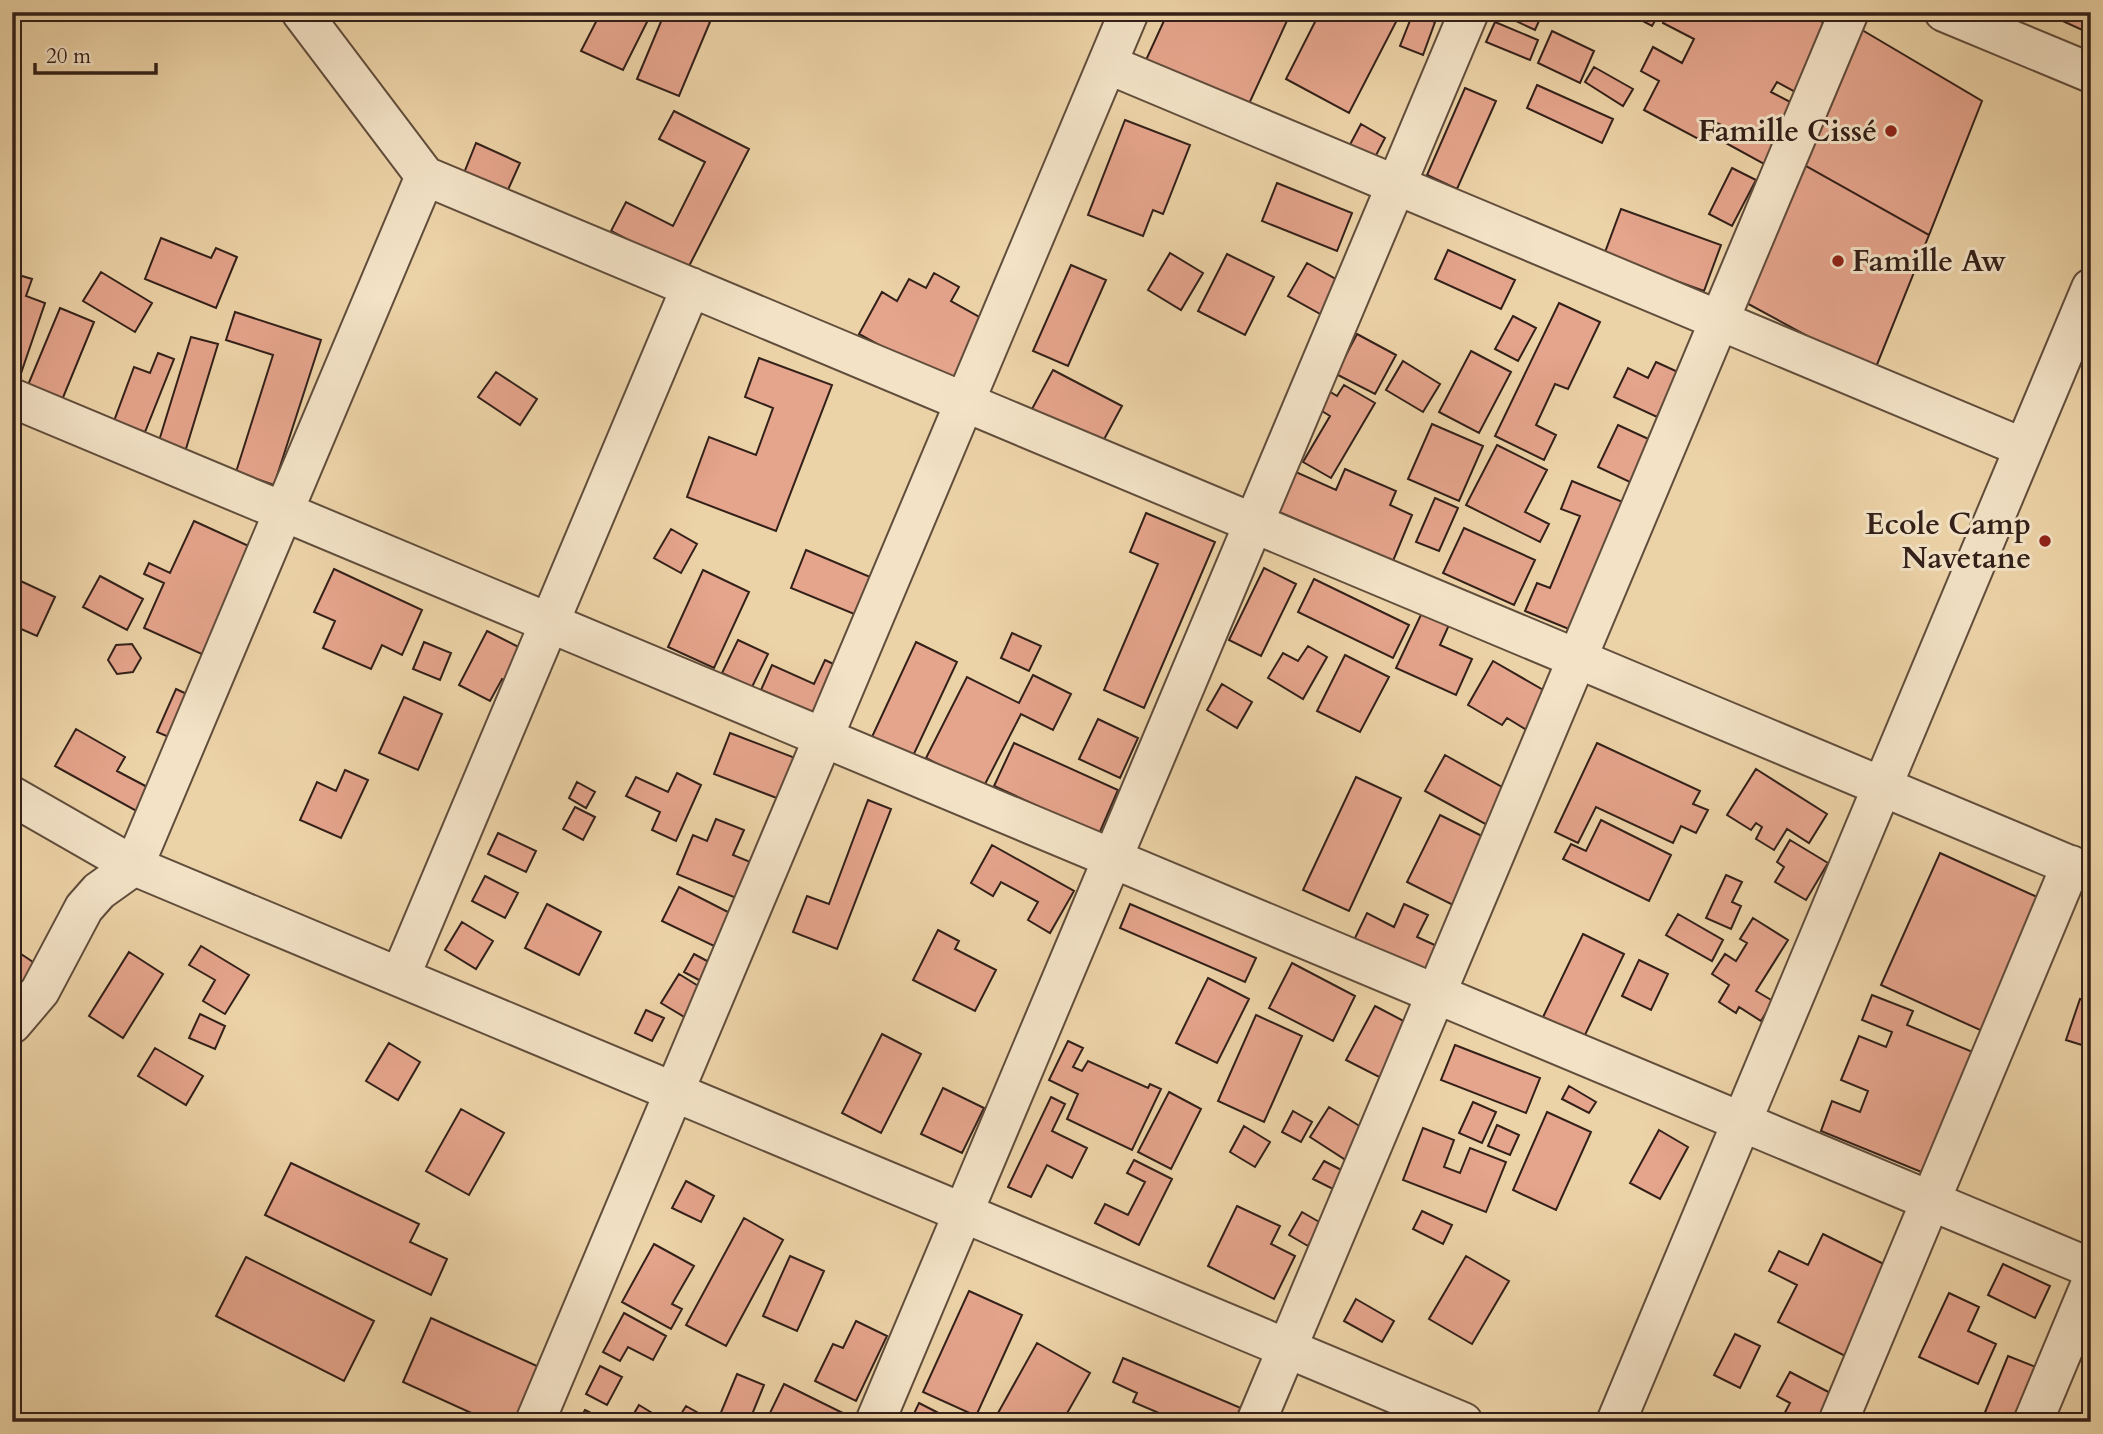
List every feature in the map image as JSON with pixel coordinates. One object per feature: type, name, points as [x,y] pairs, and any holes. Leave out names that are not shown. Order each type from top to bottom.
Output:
[{"type":"street","points":[[301,12],[425,176],[2081,870],[1930,1201],[1838,1422]]},
{"type":"street","points":[[536,1422],[1129,12]]},
{"type":"street","points":[[875,1422],[1469,12]]},
{"type":"street","points":[[1256,1422],[1849,12]]},
{"type":"street","points":[[1944,12],[2091,73]]},
{"type":"street","points":[[1107,64],[2024,448]]},
{"type":"street","points":[[12,1024],[40,991],[84,908],[99,891],[134,866],[425,176]]},
{"type":"street","points":[[400,977],[691,287]]},
{"type":"street","points":[[1616,1422],[2091,288]]},
{"type":"street","points":[[12,398],[2091,1268]]},
{"type":"street","points":[[12,796],[134,866],[1463,1422]]},
{"type":"street","points":[[2033,1422],[2091,1283]]},
{"type":"building","points":[[601,12],[652,12],[623,70],[581,51]]},
{"type":"building","points":[[665,12],[687,12],[710,22],[679,96],[637,79]]},
{"type":"building","points":[[1168,12],[1291,12],[1248,106],[1146,60]]},
{"type":"building","points":[[1320,12],[1381,12],[1397,20],[1349,113],[1286,79]]},
{"type":"building","points":[[1497,12],[1543,12],[1535,30]]},
{"type":"building","points":[[1626,12],[1660,12],[1652,26]]},
{"type":"building","points":[[1669,12],[1804,12],[1832,27],[1797,93],[1777,82],[1771,92],[1796,105],[1764,164],[1724,142],[1730,129],[1715,122],[1704,142],[1644,110],[1659,81],[1641,71],[1653,47],[1682,63],[1694,39],[1663,23]]},
{"type":"building","points":[[2043,12],[2091,12],[2091,34]]},
{"type":"building","points":[[1413,13],[1435,22],[1423,55],[1400,46]]},
{"type":"building","points":[[1495,22],[1538,40],[1530,60],[1486,42]]},
{"type":"building","name":"Famille Cissé","points":[[1857,27],[1982,101],[1929,235],[1799,162]]},
{"type":"building","points":[[1552,31],[1594,51],[1580,83],[1538,63]]},
{"type":"building","points":[[1594,67],[1633,89],[1623,106],[1585,82]]},
{"type":"building","points":[[1537,85],[1613,119],[1602,143],[1527,108]]},
{"type":"building","points":[[1465,88],[1496,101],[1457,189],[1427,175]]},
{"type":"building","points":[[674,111],[749,149],[687,270],[611,231],[626,202],[673,226],[705,162],[659,139]]},
{"type":"building","points":[[1125,120],[1190,145],[1163,214],[1153,210],[1143,236],[1088,215]]},
{"type":"building","points":[[1361,124],[1385,138],[1371,165],[1346,152]]},
{"type":"building","points":[[476,143],[520,163],[507,192],[464,173]]},
{"type":"building","name":"Famille Aw","points":[[1799,162],[1929,235],[1874,372],[1741,300]]},
{"type":"building","points":[[1732,168],[1756,180],[1732,226],[1709,214]]},
{"type":"building","points":[[1277,183],[1352,213],[1337,251],[1262,221]]},
{"type":"building","points":[[1621,209],[1721,245],[1704,291],[1604,255]]},
{"type":"building","points":[[161,238],[211,258],[216,248],[237,257],[216,308],[145,279]]},
{"type":"building","points":[[1448,250],[1515,280],[1501,309],[1435,279]]},
{"type":"building","points":[[1170,253],[1203,273],[1181,310],[1148,290]]},
{"type":"building","points":[[1227,254],[1274,277],[1245,335],[1198,311]]},
{"type":"building","points":[[1307,263],[1341,282],[1322,315],[1288,296]]},
{"type":"building","points":[[1071,265],[1106,280],[1068,366],[1033,351]]},
{"type":"building","points":[[101,272],[152,303],[135,332],[83,301]]},
{"type":"building","points":[[12,273],[32,279],[26,296],[45,303],[17,385],[12,383]]},
{"type":"building","points":[[934,273],[959,287],[951,301],[990,323],[955,387],[859,334],[882,292],[897,301],[909,279],[926,288]]},
{"type":"building","points":[[1559,303],[1600,322],[1568,389],[1555,384],[1536,425],[1556,435],[1544,460],[1495,436]]},
{"type":"building","points":[[60,308],[94,322],[62,400],[28,385]]},
{"type":"building","points":[[235,312],[321,340],[274,485],[236,472],[273,355],[226,340]]},
{"type":"building","points":[[1513,316],[1536,328],[1518,361],[1495,349]]},
{"type":"building","points":[[1357,334],[1396,355],[1375,394],[1336,374]]},
{"type":"building","points":[[191,337],[218,344],[185,452],[158,444]]},
{"type":"building","points":[[1471,351],[1511,372],[1479,433],[1439,412]]},
{"type":"building","points":[[158,353],[174,359],[145,432],[114,421],[134,367],[150,373]]},
{"type":"building","points":[[759,358],[832,385],[776,531],[687,497],[709,437],[756,455],[773,408],[745,397]]},
{"type":"building","points":[[1403,361],[1440,384],[1423,412],[1386,390]]},
{"type":"building","points":[[1656,362],[1678,372],[1657,417],[1614,397],[1628,368],[1648,378]]},
{"type":"building","points":[[1053,370],[1122,406],[1101,445],[1032,409]]},
{"type":"building","points":[[496,372],[537,399],[520,425],[478,397]]},
{"type":"building","points":[[1344,385],[1375,403],[1331,478],[1303,462],[1330,416],[1312,405],[1322,387],[1337,396]]},
{"type":"building","points":[[1432,424],[1483,446],[1459,501],[1408,479]]},
{"type":"building","points":[[1618,425],[1655,442],[1634,484],[1598,467]]},
{"type":"building","points":[[1497,445],[1547,470],[1525,512],[1549,524],[1540,542],[1466,505]]},
{"type":"building","points":[[1345,469],[1396,491],[1390,505],[1412,515],[1393,561],[1279,512],[1296,472],[1336,490]]},
{"type":"building","points":[[1572,481],[1630,505],[1576,632],[1525,611],[1537,583],[1550,588],[1580,516],[1561,509]]},
{"type":"building","points":[[1435,498],[1458,508],[1439,551],[1416,542]]},
{"type":"building","points":[[1146,513],[1215,542],[1144,708],[1104,690],[1158,564],[1130,552]]},
{"type":"building","points":[[194,521],[264,553],[215,660],[144,628],[164,583],[144,574],[149,563],[170,573]]},
{"type":"building","points":[[1464,528],[1535,560],[1514,605],[1443,573]]},
{"type":"building","points":[[671,529],[697,544],[681,573],[654,558]]},
{"type":"building","points":[[806,550],[875,579],[859,616],[791,588]]},
{"type":"building","points":[[1264,568],[1296,584],[1261,656],[1229,640]]},
{"type":"building","points":[[334,569],[422,610],[402,655],[382,645],[371,669],[323,648],[335,621],[314,612]]},
{"type":"building","points":[[703,570],[749,592],[714,668],[668,647]]},
{"type":"building","points":[[100,576],[143,599],[127,630],[83,607]]},
{"type":"building","points":[[12,577],[55,597],[37,636],[12,625]]},
{"type":"building","points":[[1314,579],[1409,625],[1393,658],[1298,612]]},
{"type":"building","points":[[1426,604],[1453,616],[1440,645],[1472,659],[1456,695],[1396,668]]},
{"type":"building","points":[[487,631],[542,659],[525,692],[502,679],[490,701],[459,685]]},
{"type":"building","points":[[1012,633],[1041,646],[1029,671],[1001,658]]},
{"type":"building","points":[[738,640],[768,654],[752,687],[722,673]]},
{"type":"building","points":[[424,642],[451,653],[440,680],[413,669]]},
{"type":"building","points":[[916,642],[957,662],[912,758],[871,739]]},
{"type":"building","points":[[132,644],[141,658],[133,672],[117,674],[108,660],[116,645]]},
{"type":"building","points":[[1308,646],[1327,657],[1303,699],[1268,678],[1283,653],[1298,661]]},
{"type":"building","points":[[1345,655],[1389,677],[1360,732],[1317,711]]},
{"type":"building","points":[[825,660],[842,668],[820,716],[761,690],[772,665],[814,684]]},
{"type":"building","points":[[1493,661],[1552,695],[1530,732],[1507,718],[1502,725],[1468,705]]},
{"type":"building","points":[[1033,675],[1071,694],[1053,730],[1021,714],[983,788],[926,758],[967,677],[1019,703]]},
{"type":"building","points":[[1222,684],[1252,702],[1237,728],[1207,710]]},
{"type":"building","points":[[176,689],[202,701],[183,743],[157,732]]},
{"type":"building","points":[[404,697],[442,714],[418,770],[379,753]]},
{"type":"building","points":[[1098,719],[1138,738],[1120,778],[1079,759]]},
{"type":"building","points":[[76,729],[125,757],[117,771],[153,790],[140,813],[55,766]]},
{"type":"building","points":[[730,733],[803,761],[787,802],[714,774]]},
{"type":"building","points":[[1014,743],[1118,790],[1099,834],[994,786]]},
{"type":"building","points":[[1597,743],[1700,791],[1693,804],[1708,810],[1696,833],[1681,826],[1673,843],[1596,807],[1578,843],[1555,832]]},
{"type":"building","points":[[1445,755],[1509,791],[1489,826],[1425,791]]},
{"type":"building","points":[[1756,769],[1827,814],[1809,843],[1787,829],[1774,850],[1756,839],[1762,827],[1756,823],[1751,830],[1727,815]]},
{"type":"building","points":[[345,770],[368,780],[341,838],[300,820],[317,782],[336,791]]},
{"type":"building","points":[[677,773],[701,785],[676,841],[652,830],[660,812],[626,796],[636,777],[668,792]]},
{"type":"building","points":[[1356,777],[1401,798],[1349,911],[1303,890]]},
{"type":"building","points":[[577,782],[595,792],[586,808],[569,798]]},
{"type":"building","points":[[868,800],[891,809],[837,949],[793,932],[807,896],[829,904]]},
{"type":"building","points":[[575,807],[595,817],[583,840],[563,829]]},
{"type":"building","points":[[1440,815],[1490,840],[1457,907],[1407,882]]},
{"type":"building","points":[[716,819],[744,830],[733,855],[765,868],[751,904],[677,874],[693,835],[707,841]]},
{"type":"building","points":[[1601,820],[1671,855],[1649,901],[1563,859],[1571,844],[1586,851]]},
{"type":"building","points":[[498,833],[536,851],[526,872],[488,854]]},
{"type":"building","points":[[1790,840],[1828,863],[1806,900],[1775,882],[1784,867],[1777,862]]},
{"type":"building","points":[[992,845],[1074,891],[1050,933],[1028,920],[1038,902],[1001,882],[993,896],[971,883]]},
{"type":"building","points":[[1940,853],[2057,906],[2000,1039],[1881,985]]},
{"type":"building","points":[[1726,875],[1742,882],[1732,902],[1741,906],[1731,929],[1706,918]]},
{"type":"building","points":[[485,876],[518,893],[505,918],[472,901]]},
{"type":"building","points":[[679,887],[730,913],[714,946],[662,921]]},
{"type":"building","points":[[547,904],[601,932],[579,975],[525,948]]},
{"type":"building","points":[[1130,904],[1256,958],[1245,982],[1120,928]]},
{"type":"building","points":[[1404,904],[1428,915],[1417,937],[1437,946],[1424,972],[1354,940],[1367,913],[1394,927]]},
{"type":"building","points":[[1678,914],[1723,940],[1712,961],[1666,935]]},
{"type":"building","points":[[1753,918],[1788,940],[1756,991],[1773,1001],[1761,1021],[1739,1007],[1736,1013],[1719,1002],[1729,985],[1712,974],[1725,954],[1736,961],[1747,943],[1740,939]]},
{"type":"building","points":[[462,922],[493,941],[476,969],[445,950]]},
{"type":"building","points":[[938,930],[959,941],[955,949],[996,970],[975,1011],[913,980]]},
{"type":"building","points":[[1583,934],[1624,954],[1584,1037],[1543,1017]]},
{"type":"building","points":[[201,946],[249,975],[225,1014],[203,1001],[215,980],[189,965]]},
{"type":"building","points":[[12,948],[45,970],[12,1017]]},
{"type":"building","points":[[129,952],[163,974],[123,1038],[89,1016]]},
{"type":"building","points":[[694,954],[722,969],[712,987],[684,972]]},
{"type":"building","points":[[1639,960],[1668,974],[1651,1010],[1622,996]]},
{"type":"building","points":[[1292,963],[1355,996],[1333,1041],[1269,1008]]},
{"type":"building","points":[[679,974],[708,992],[691,1021],[661,1003]]},
{"type":"building","points":[[1208,978],[1249,999],[1217,1063],[1176,1043]]},
{"type":"building","points":[[1872,995],[1913,1011],[1907,1025],[1985,1057],[1936,1178],[1821,1131],[1832,1101],[1860,1112],[1868,1091],[1841,1080],[1859,1036],[1886,1047],[1892,1032],[1862,1020]]},
{"type":"building","points":[[2080,999],[2091,1002],[2091,1030],[2085,1046],[2066,1040]]},
{"type":"building","points":[[1375,1006],[1415,1027],[1387,1081],[1346,1060]]},
{"type":"building","points":[[646,1010],[664,1018],[652,1041],[635,1033]]},
{"type":"building","points":[[200,1014],[225,1026],[215,1049],[189,1038]]},
{"type":"building","points":[[1256,1015],[1302,1036],[1264,1122],[1218,1101]]},
{"type":"building","points":[[882,1034],[921,1054],[881,1133],[842,1113]]},
{"type":"building","points":[[1068,1041],[1083,1048],[1073,1067],[1082,1071],[1088,1061],[1148,1088],[1150,1084],[1161,1089],[1132,1150],[1067,1119],[1078,1094],[1049,1080]]},
{"type":"building","points":[[389,1043],[420,1062],[398,1100],[366,1081]]},
{"type":"building","points":[[1455,1045],[1540,1078],[1526,1113],[1441,1080]]},
{"type":"building","points":[[155,1048],[203,1076],[186,1105],[138,1076]]},
{"type":"building","points":[[1569,1086],[1596,1102],[1589,1113],[1562,1099]]},
{"type":"building","points":[[943,1088],[984,1108],[962,1153],[921,1134]]},
{"type":"building","points":[[1169,1092],[1201,1109],[1171,1169],[1138,1152]]},
{"type":"building","points":[[1051,1097],[1065,1104],[1052,1131],[1087,1148],[1072,1178],[1047,1165],[1031,1197],[1008,1187]]},
{"type":"building","points":[[1473,1102],[1496,1112],[1482,1143],[1459,1133]]},
{"type":"building","points":[[1329,1107],[1374,1135],[1355,1166],[1310,1137]]},
{"type":"building","points":[[461,1109],[504,1133],[469,1195],[426,1171]]},
{"type":"building","points":[[1293,1111],[1312,1122],[1301,1142],[1282,1132]]},
{"type":"building","points":[[1547,1112],[1591,1132],[1556,1210],[1513,1190]]},
{"type":"building","points":[[1497,1125],[1519,1135],[1510,1155],[1488,1146]]},
{"type":"building","points":[[1244,1126],[1270,1142],[1255,1167],[1230,1152]]},
{"type":"building","points":[[1423,1128],[1454,1140],[1444,1167],[1460,1173],[1470,1148],[1506,1162],[1486,1212],[1403,1180]]},
{"type":"building","points":[[1659,1130],[1688,1147],[1660,1199],[1630,1183]]},
{"type":"building","points":[[1134,1160],[1172,1179],[1139,1245],[1095,1223],[1105,1204],[1128,1215],[1145,1182],[1127,1173]]},
{"type":"building","points":[[1324,1161],[1355,1177],[1345,1195],[1313,1179]]},
{"type":"building","points":[[291,1163],[419,1224],[410,1242],[447,1259],[431,1295],[265,1215]]},
{"type":"building","points":[[686,1181],[714,1196],[701,1222],[672,1208]]},
{"type":"building","points":[[1237,1206],[1280,1226],[1271,1244],[1295,1256],[1274,1299],[1208,1266]]},
{"type":"building","points":[[1422,1211],[1452,1225],[1443,1244],[1413,1229]]},
{"type":"building","points":[[1302,1212],[1321,1223],[1308,1246],[1289,1235]]},
{"type":"building","points":[[744,1218],[783,1240],[726,1346],[686,1325]]},
{"type":"building","points":[[1823,1234],[1898,1271],[1853,1360],[1778,1322],[1797,1285],[1769,1271],[1779,1251],[1808,1265]]},
{"type":"building","points":[[654,1244],[694,1266],[672,1304],[682,1309],[671,1329],[622,1302]]},
{"type":"building","points":[[790,1256],[824,1271],[797,1331],[763,1316]]},
{"type":"building","points":[[1466,1256],[1509,1281],[1472,1344],[1429,1319]]},
{"type":"building","points":[[246,1257],[374,1321],[344,1381],[216,1316]]},
{"type":"building","points":[[2003,1264],[2050,1286],[2035,1318],[1988,1295]]},
{"type":"building","points":[[969,1291],[1022,1315],[976,1416],[923,1392]]},
{"type":"building","points":[[1949,1293],[1979,1307],[1968,1331],[1996,1344],[1978,1384],[1919,1357]]},
{"type":"building","points":[[1356,1299],[1394,1321],[1382,1342],[1344,1321]]},
{"type":"building","points":[[624,1313],[666,1336],[653,1360],[628,1347],[620,1361],[603,1352]]},
{"type":"building","points":[[431,1318],[548,1371],[526,1422],[491,1422],[403,1382]]},
{"type":"building","points":[[856,1321],[887,1336],[856,1401],[815,1381],[833,1344],[843,1348]]},
{"type":"building","points":[[1735,1334],[1760,1346],[1740,1388],[1714,1375]]},
{"type":"building","points":[[1037,1343],[1090,1373],[1062,1422],[993,1422]]},
{"type":"building","points":[[2008,1356],[2051,1373],[2032,1422],[1981,1422]]},
{"type":"building","points":[[1123,1358],[1255,1414],[1252,1422],[1180,1422],[1133,1402],[1137,1393],[1113,1382]]},
{"type":"building","points":[[600,1366],[622,1377],[607,1405],[586,1394]]},
{"type":"building","points":[[1790,1372],[1842,1399],[1830,1422],[1780,1422],[1790,1403],[1777,1396]]},
{"type":"building","points":[[737,1374],[764,1385],[749,1422],[717,1422]]},
{"type":"building","points":[[784,1384],[857,1420],[856,1422],[782,1422],[769,1415]]},
{"type":"building","points":[[919,1403],[956,1422],[910,1422]]},
{"type":"building","points":[[639,1405],[667,1422],[629,1422]]},
{"type":"building","points":[[686,1406],[707,1418],[705,1422],[676,1422]]},
{"type":"building","points":[[585,1410],[608,1422],[578,1422]]},
{"type":"place","name":"Famille Cissé","points":[[1891,131]]},
{"type":"place","name":"Famille Aw","points":[[1838,261]]},
{"type":"place","name":"Ecole Camp Navetane","points":[[2045,541]]}]
